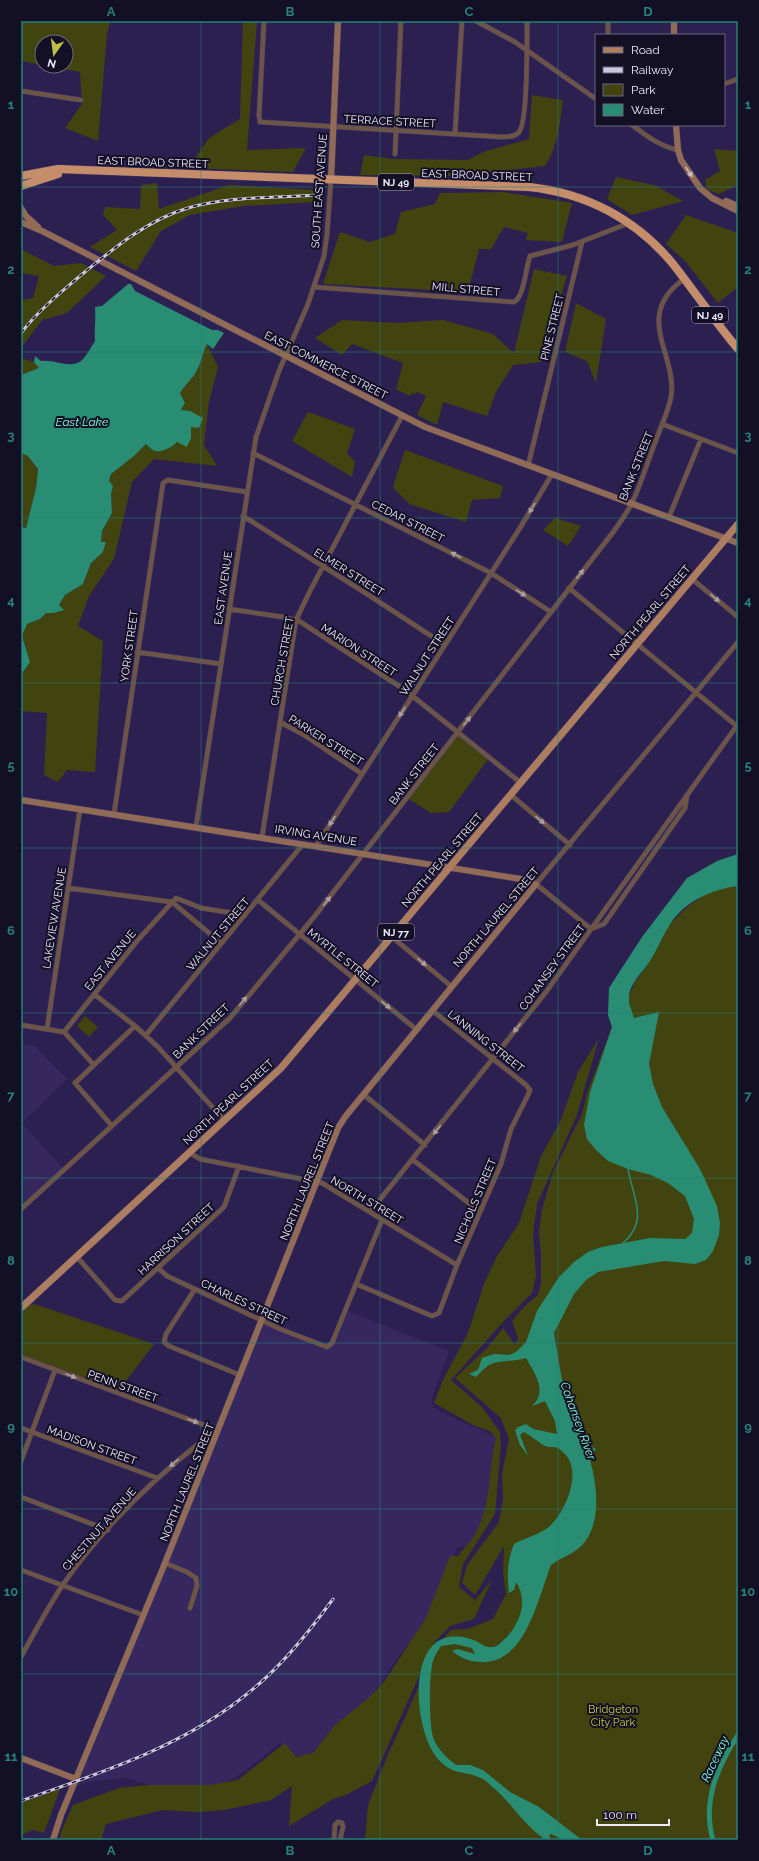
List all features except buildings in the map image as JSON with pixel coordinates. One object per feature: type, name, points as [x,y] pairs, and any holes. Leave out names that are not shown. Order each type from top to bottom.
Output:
[{"type":"highway","name":"EAST BROAD STREET","points":[[21,176],[27,183],[58,169],[540,188],[566,193],[588,200],[615,214],[630,223],[658,247],[738,349]]},
{"type":"main road","name":"NORTH PEARL STREET","points":[[21,1308],[275,1075],[738,524]]},
{"type":"street","name":"TERRACE STREET","points":[[264,21],[259,116],[260,122],[333,128],[456,133],[502,137],[511,136],[518,133],[522,126],[525,112],[528,50]]},
{"type":"street","name":"SOUTH EAST AVENUE","points":[[286,356],[302,322],[326,245],[331,180],[338,21]]},
{"type":"street","points":[[395,154],[401,21]]},
{"type":"street","points":[[456,133],[462,21]]},
{"type":"street","points":[[476,21],[528,50],[595,98]]},
{"type":"street","points":[[527,21],[528,50]]},
{"type":"street","points":[[608,21],[608,34]]},
{"type":"street","points":[[674,21],[674,34]]},
{"type":"street","points":[[725,84],[738,79]]},
{"type":"street","points":[[21,91],[81,100]]},
{"type":"street","points":[[633,126],[656,142],[666,147],[678,150]]},
{"type":"street","points":[[676,126],[678,150],[686,168],[701,190],[712,198],[738,212]]},
{"type":"street","points":[[701,190],[738,206]]},
{"type":"street","points":[[21,208],[26,216],[42,231]]},
{"type":"street","name":"EAST COMMERCE STREET","points":[[21,222],[42,231],[402,416],[452,438],[738,543]]},
{"type":"street","points":[[582,242],[630,223]]},
{"type":"street","name":"MILL STREET","points":[[314,287],[514,302],[520,294],[530,256],[582,242]]},
{"type":"street","name":"PINE STREET","points":[[528,466],[582,242]]},
{"type":"street","name":"BANK STREET","points":[[21,1209],[230,1018],[300,934],[364,853],[614,531],[632,504],[669,406],[672,386],[671,376],[659,334],[660,316],[668,295],[684,279]]},
{"type":"street","name":"EAST AVENUE","points":[[196,827],[256,437],[272,387],[286,356]]},
{"type":"street","name":"CHURCH STREET","points":[[262,837],[296,620],[402,416]]},
{"type":"street","points":[[662,424],[738,453]]},
{"type":"street","points":[[669,517],[702,439]]},
{"type":"street","name":"CEDAR STREET","points":[[253,454],[491,573],[551,612]]},
{"type":"street","name":"WALNUT STREET","points":[[316,846],[445,646],[552,474]]},
{"type":"street","name":"YORK STREET","points":[[114,814],[162,487],[165,480],[247,492]]},
{"type":"street","name":"ELMER STREET","points":[[243,516],[323,566],[445,646]]},
{"type":"street","points":[[692,579],[738,617]]},
{"type":"street","points":[[569,588],[737,726]]},
{"type":"street","name":"MARION STREET","points":[[229,610],[296,620],[412,696],[521,783]]},
{"type":"street","name":"NORTH LAUREL STREET","points":[[53,1840],[76,1779],[165,1563],[338,1128],[364,1094],[536,884],[738,642]]},
{"type":"street","points":[[137,652],[221,664]]},
{"type":"street","name":"PARKER STREET","points":[[280,722],[304,735],[362,774]]},
{"type":"street","name":"COHANSEY STREET","points":[[370,1212],[425,1145],[565,967],[737,726]]},
{"type":"street","points":[[591,929],[604,924],[685,808],[687,794]]},
{"type":"street","points":[[510,795],[570,845]]},
{"type":"street","name":"IRVING AVENUE","points":[[21,800],[521,878],[536,884],[591,929]]},
{"type":"street","name":"LAKEVIEW AVENUE","points":[[47,1029],[80,809]]},
{"type":"street","name":"WALNUT STREET","points":[[146,1035],[303,844]]},
{"type":"street","points":[[68,888],[172,902],[221,943]]},
{"type":"street","points":[[172,902],[176,898],[197,907],[245,915]]},
{"type":"street","name":"MYRTLE STREET","points":[[258,900],[416,1030]]},
{"type":"street","name":"EAST AVENUE","points":[[64,1032],[137,941],[172,902]]},
{"type":"street","points":[[392,937],[452,987]]},
{"type":"street","points":[[94,994],[146,1035],[225,1121]]},
{"type":"street","name":"LANNING STREET","points":[[433,1010],[528,1087]]},
{"type":"street","points":[[21,1025],[64,1032],[94,1065]]},
{"type":"street","points":[[112,1126],[75,1083],[135,1026]]},
{"type":"street","name":"NICHOLS STREET","points":[[356,1284],[430,1315],[436,1315],[442,1310],[457,1265],[501,1164],[511,1130],[529,1093],[528,1087]]},
{"type":"street","points":[[364,1094],[425,1145]]},
{"type":"street","name":"NORTH STREET","points":[[190,1153],[200,1159],[317,1182],[333,1188],[382,1220],[457,1265]]},
{"type":"street","points":[[413,1160],[474,1207],[481,1210]]},
{"type":"street","name":"HARRISON STREET","points":[[77,1257],[115,1300],[121,1301],[224,1207],[239,1166]]},
{"type":"street","points":[[356,1284],[382,1220]]},
{"type":"street","name":"CHARLES STREET","points":[[158,1268],[167,1276],[262,1321],[310,1342],[326,1347],[332,1343],[356,1284]]},
{"type":"street","points":[[196,1289],[166,1334],[164,1342],[169,1346],[240,1375]]},
{"type":"street","name":"PENN STREET","points":[[21,1358],[207,1426],[215,1437]]},
{"type":"street","points":[[21,1461],[55,1370]]},
{"type":"street","name":"MADISON STREET","points":[[21,1428],[157,1478]]},
{"type":"street","name":"CHESTNUT AVENUE","points":[[21,1658],[47,1610],[63,1585],[108,1530],[157,1478],[207,1437],[215,1437]]},
{"type":"street","points":[[21,1497],[108,1530]]},
{"type":"street","points":[[165,1563],[187,1572],[196,1578],[197,1586],[190,1608]]},
{"type":"street","points":[[21,1570],[143,1615]]},
{"type":"street","points":[[21,1758],[76,1779]]},
{"type":"street","points":[[334,1840],[335,1825],[338,1822],[342,1823],[343,1827],[340,1840]]},
{"type":"shaded area","points":[[21,1043],[36,1047],[67,1079],[22,1123],[66,1172],[21,1213]]},
{"type":"shaded area","points":[[345,1310],[449,1351],[432,1398],[433,1407],[438,1411],[496,1437],[488,1503],[471,1547],[457,1547],[428,1619],[393,1664],[370,1699],[310,1754],[299,1757],[292,1754],[280,1743],[238,1776],[213,1787],[150,1785],[127,1778],[96,1781],[73,1786],[262,1321],[325,1347],[332,1343]]},
{"type":"green space","points":[[21,21],[110,21],[107,35],[98,141],[65,128],[82,104],[80,72],[74,71],[74,34],[34,34],[34,63],[21,61]]},
{"type":"green space","points":[[243,21],[257,21],[247,150],[306,148],[293,172],[188,168],[209,138],[240,119]]},
{"type":"green space","points":[[532,95],[563,100],[556,143],[545,166],[453,176],[360,175],[364,155],[392,159],[468,160],[483,152],[529,139]]},
{"type":"green space","points":[[714,149],[738,151],[738,185],[719,194],[707,190],[705,180],[720,171]]},
{"type":"green space","points":[[616,177],[654,185],[683,201],[632,215],[607,199]]},
{"type":"green space","points":[[157,183],[159,209],[229,185],[315,190],[318,202],[243,206],[190,215],[161,231],[136,271],[90,247],[117,230],[103,215],[105,207],[140,209],[141,185]]},
{"type":"green space","points":[[504,192],[572,203],[562,242],[526,240],[528,233],[504,227],[491,249],[479,249],[468,292],[323,284],[340,232],[370,242],[395,234],[401,212],[435,204],[440,193]]},
{"type":"green space","points":[[686,215],[738,233],[738,287],[718,303],[685,261],[666,244]]},
{"type":"green space","points":[[21,249],[54,266],[81,263],[106,276],[67,313],[42,320],[21,348],[21,300],[33,298],[39,276],[21,273]]},
{"type":"green space","points":[[534,269],[567,276],[541,362],[513,365],[496,392],[487,416],[443,402],[437,425],[417,415],[426,396],[417,392],[415,394],[412,393],[410,396],[396,389],[403,363],[352,344],[342,355],[315,338],[342,320],[397,323],[443,320],[493,334],[514,353]]},
{"type":"green space","points":[[576,303],[606,319],[596,383],[587,361],[565,352]]},
{"type":"green space","points":[[207,344],[218,367],[209,401],[204,445],[217,466],[154,459],[132,482],[114,559],[89,596],[78,626],[103,641],[95,772],[67,770],[58,782],[44,775],[47,713],[21,711],[21,676],[30,662],[22,636],[27,624],[40,619],[46,613],[54,613],[63,610],[59,605],[65,595],[83,584],[91,563],[103,552],[106,542],[101,543],[102,531],[112,513],[111,494],[113,486],[109,481],[111,474],[134,456],[146,444],[153,450],[191,438],[191,427],[181,410],[185,403],[180,393],[200,364]]},
{"type":"green space","points":[[21,358],[34,362],[40,368],[21,375]]},
{"type":"green space","points":[[308,412],[355,429],[347,453],[355,462],[352,477],[292,441]]},
{"type":"green space","points":[[405,450],[503,486],[500,498],[472,500],[466,522],[409,504],[393,487]]},
{"type":"green space","points":[[21,453],[28,456],[38,469],[36,488],[26,528],[21,527]]},
{"type":"green space","points":[[555,518],[581,526],[568,546],[543,530]]},
{"type":"green space","points":[[458,733],[489,758],[449,812],[431,813],[407,798]]},
{"type":"green space","name":"Bridgeton City Park","points":[[738,886],[738,1840],[365,1840],[368,1805],[387,1757],[438,1644],[451,1630],[467,1629],[493,1619],[506,1594],[503,1572],[504,1546],[475,1595],[462,1583],[467,1565],[499,1522],[503,1500],[502,1474],[509,1439],[501,1418],[455,1378],[489,1346],[503,1328],[515,1345],[518,1338],[512,1321],[525,1306],[538,1295],[541,1283],[539,1231],[542,1210],[553,1172],[582,1114],[588,1090],[612,1027],[635,982],[649,963],[669,925],[687,907],[704,895],[724,888]]},
{"type":"green space","points":[[85,1016],[98,1027],[89,1037],[77,1026]]},
{"type":"green space","points":[[599,1038],[577,1115],[537,1204],[533,1234],[536,1276],[532,1293],[504,1321],[451,1380],[482,1407],[500,1432],[501,1445],[495,1514],[463,1564],[459,1587],[475,1600],[492,1580],[474,1619],[450,1626],[434,1643],[372,1781],[346,1795],[333,1799],[289,1826],[292,1786],[271,1800],[224,1810],[197,1812],[163,1810],[106,1824],[101,1840],[72,1840],[60,1838],[61,1832],[73,1805],[119,1788],[149,1785],[209,1785],[238,1780],[285,1743],[296,1757],[313,1753],[335,1725],[372,1695],[386,1679],[426,1618],[450,1556],[458,1556],[475,1534],[487,1499],[493,1450],[496,1438],[490,1431],[473,1425],[434,1403],[443,1380],[468,1333],[484,1284],[496,1258],[519,1223],[541,1156],[560,1122],[578,1072]]},
{"type":"green space","points":[[28,1302],[154,1344],[117,1393],[21,1357],[21,1308]]},
{"type":"green space","points":[[60,1789],[44,1833],[33,1830],[21,1835],[21,1803]]},
{"type":"water","name":"East Lake","points":[[128,284],[131,284],[135,291],[212,330],[218,330],[224,333],[213,349],[207,344],[200,364],[180,393],[185,403],[181,410],[190,411],[203,418],[199,428],[191,427],[191,438],[187,447],[177,442],[166,449],[156,451],[152,450],[146,444],[134,456],[111,474],[109,481],[113,486],[111,494],[112,513],[102,531],[101,542],[106,542],[103,552],[91,563],[83,584],[65,595],[59,605],[64,610],[54,613],[46,613],[40,619],[27,624],[22,636],[30,662],[21,675],[21,527],[26,528],[36,488],[38,469],[28,456],[21,453],[21,375],[39,368],[34,362],[35,356],[41,361],[67,364],[81,361],[95,341],[95,307],[102,306]]},
{"type":"water","points":[[738,854],[738,886],[718,890],[708,894],[699,898],[682,910],[669,926],[650,961],[634,983],[631,988],[629,998],[634,1018],[659,1012],[649,1064],[653,1084],[662,1107],[700,1169],[717,1206],[720,1223],[719,1235],[713,1251],[706,1260],[695,1264],[664,1261],[598,1272],[586,1280],[574,1294],[554,1333],[565,1398],[569,1405],[573,1424],[575,1428],[581,1418],[583,1436],[591,1446],[596,1449],[589,1457],[596,1489],[596,1513],[594,1524],[590,1534],[580,1547],[551,1565],[529,1625],[520,1640],[510,1651],[498,1659],[479,1662],[463,1658],[452,1651],[457,1649],[475,1654],[472,1648],[455,1644],[441,1646],[435,1655],[431,1672],[430,1712],[433,1737],[439,1749],[445,1756],[456,1765],[470,1765],[483,1770],[510,1792],[539,1807],[582,1840],[564,1840],[551,1834],[549,1835],[551,1840],[543,1840],[542,1837],[530,1827],[487,1782],[478,1777],[452,1770],[438,1759],[431,1748],[425,1733],[421,1716],[419,1681],[422,1664],[429,1651],[438,1641],[447,1637],[462,1637],[493,1647],[497,1646],[512,1631],[519,1617],[522,1603],[520,1589],[516,1582],[514,1590],[509,1593],[508,1568],[514,1544],[550,1526],[562,1511],[570,1491],[572,1480],[570,1461],[564,1453],[554,1447],[545,1446],[524,1432],[520,1435],[528,1456],[520,1445],[515,1430],[526,1424],[533,1429],[557,1434],[555,1421],[545,1401],[532,1406],[537,1400],[540,1388],[536,1376],[526,1358],[491,1364],[476,1377],[469,1374],[478,1370],[482,1358],[494,1354],[509,1355],[516,1352],[526,1342],[537,1311],[559,1277],[574,1262],[588,1252],[602,1247],[650,1238],[685,1239],[692,1233],[694,1219],[685,1196],[668,1183],[651,1175],[628,1169],[608,1161],[587,1139],[584,1125],[590,1092],[612,1027],[608,1015],[609,988],[642,937],[687,878],[717,861]]},
{"type":"waterway","points":[[623,1243],[636,1226],[638,1217],[628,1168]]},
{"type":"waterway","name":"Raceway","points":[[713,1840],[709,1812],[714,1785],[718,1772],[730,1747],[738,1735]]},
{"type":"railway","points":[[21,333],[57,296],[105,256],[131,236],[173,213],[204,204],[236,199],[318,195]]},
{"type":"railway","points":[[21,1801],[134,1759],[188,1734],[213,1718],[252,1690],[278,1666],[312,1627],[333,1599]]},
{"type":"water label","name":"Cohansey River","points":[[578,1421]]}]
